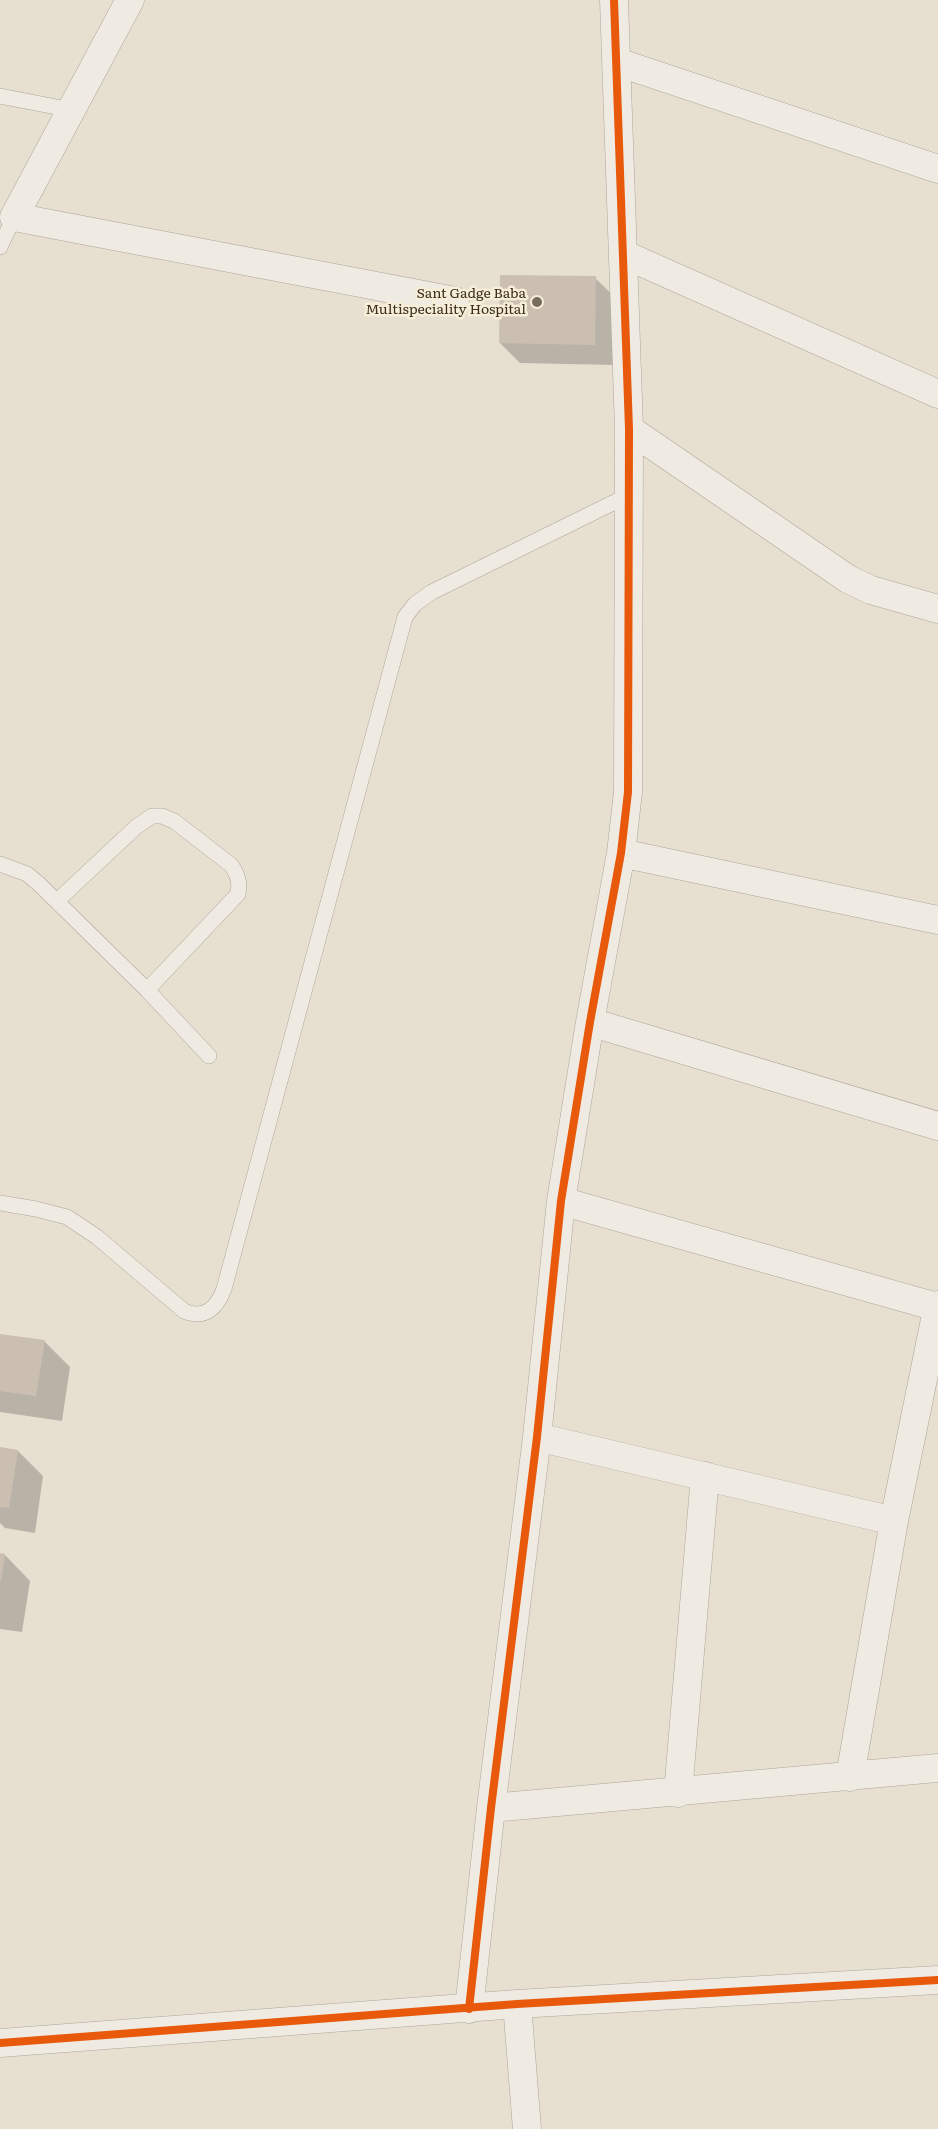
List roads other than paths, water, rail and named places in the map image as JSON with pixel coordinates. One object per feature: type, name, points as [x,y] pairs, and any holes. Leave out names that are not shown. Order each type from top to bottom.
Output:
[{"type":"street","points":[[130,0],[14,217],[455,301]]},
{"type":"street","points":[[470,2009],[491,1808],[537,1437],[562,1202],[590,1022],[620,853],[628,792],[630,429],[614,0]]},
{"type":"street","points":[[617,62],[938,169]]},
{"type":"street","points":[[623,254],[938,394]]},
{"type":"street","points":[[630,429],[848,579],[871,590],[938,609]]},
{"type":"street","points":[[620,853],[938,920]]},
{"type":"street","points":[[590,1022],[938,1126]]},
{"type":"street","points":[[562,1202],[938,1306],[894,1521],[850,1777]]},
{"type":"street","points":[[537,1437],[894,1521]]},
{"type":"street","points":[[678,1793],[705,1476]]},
{"type":"street","points":[[491,1808],[678,1793],[938,1768]]},
{"type":"street","points":[[0,2043],[517,2004],[938,1980]]},
{"type":"street","points":[[517,2004],[527,2129]]},
{"type":"lane","points":[[0,96],[72,110]]},
{"type":"lane","points":[[0,247],[14,217]]},
{"type":"lane","points":[[0,1203],[36,1209],[67,1218],[97,1237],[184,1311],[199,1315],[211,1311],[220,1300],[224,1289],[405,617],[414,604],[432,592],[630,495]]},
{"type":"lane","points":[[57,901],[136,827],[152,816],[162,816],[174,821],[231,866],[238,874],[238,894],[147,990]]},
{"type":"lane","points":[[0,864],[26,874],[57,901],[147,990],[209,1056]]},
{"type":"place","name":"Sant Gadge Baba Multispeciality Hospital","points":[[537,302]]}]
